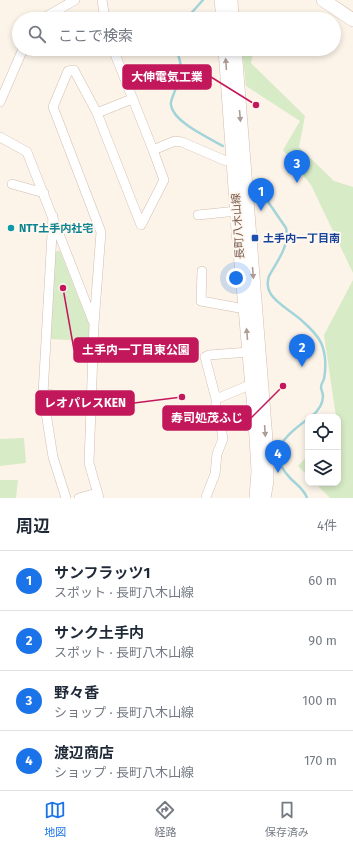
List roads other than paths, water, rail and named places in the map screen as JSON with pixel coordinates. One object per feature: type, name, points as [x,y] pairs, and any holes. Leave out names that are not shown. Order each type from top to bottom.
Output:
[{"type":"street","points":[[54,12],[75,0]]},
{"type":"street","points":[[102,0],[104,12]]},
{"type":"street","points":[[323,0],[353,20]]},
{"type":"street","points":[[0,102],[20,56]]},
{"type":"street","points":[[79,498],[98,495],[89,463],[94,324],[101,232],[53,107],[68,71],[74,70],[97,113],[141,226],[164,180],[115,56]]},
{"type":"street","name":"長町八木山線","points":[[226,56],[238,161],[237,211],[258,471],[256,498]]},
{"type":"street","points":[[235,56],[238,161],[267,452],[267,481],[264,498]]},
{"type":"street","points":[[97,113],[132,99]]},
{"type":"street","points":[[0,137],[27,152],[94,324]]},
{"type":"street","points":[[153,150],[175,141],[182,142],[226,161],[238,161]]},
{"type":"street","points":[[12,184],[44,193]]},
{"type":"street","points":[[198,215],[237,211]]},
{"type":"street","points":[[53,216],[43,394],[53,457],[66,498]]},
{"type":"street","points":[[202,271],[201,301],[238,306],[245,309]]},
{"type":"street","points":[[83,295],[96,291]]},
{"type":"street","points":[[206,497],[215,474],[217,454],[223,439],[220,420],[216,410],[216,399],[205,356],[249,352]]},
{"type":"street","points":[[216,399],[252,384]]},
{"type":"street","points":[[43,394],[91,398]]},
{"type":"waterway","points":[[192,12],[203,0]]},
{"type":"waterway","points":[[178,56],[181,71],[171,102],[173,111],[192,129],[223,146]]},
{"type":"waterway","points":[[260,190],[286,228],[287,235],[282,253],[269,276],[268,288],[270,293],[277,301],[309,327],[320,341],[324,353],[325,371],[321,387],[323,399],[319,408],[314,414]]},
{"type":"waterway","points":[[305,421],[285,439],[279,453],[279,461],[283,470],[302,490],[307,498]]},
{"type":"place","name":"大伸電気工業","points":[[256,105]]},
{"type":"place","name":"野々香","points":[[297,183]]},
{"type":"place","name":"サンフラッツ1","points":[[261,211]]},
{"type":"place","name":"NTT土手内社宅","points":[[11,228]]},
{"type":"place","name":"土手内一丁目南","points":[[255,238]]},
{"type":"place","name":"土手内一丁目東公園","points":[[63,288]]},
{"type":"place","name":"サンク土手内","points":[[302,367]]},
{"type":"place","name":"寿司処茂ふじ","points":[[283,386]]},
{"type":"place","name":"レオパレスKEN","points":[[182,397]]},
{"type":"place","name":"渡辺商店","points":[[278,473]]}]
